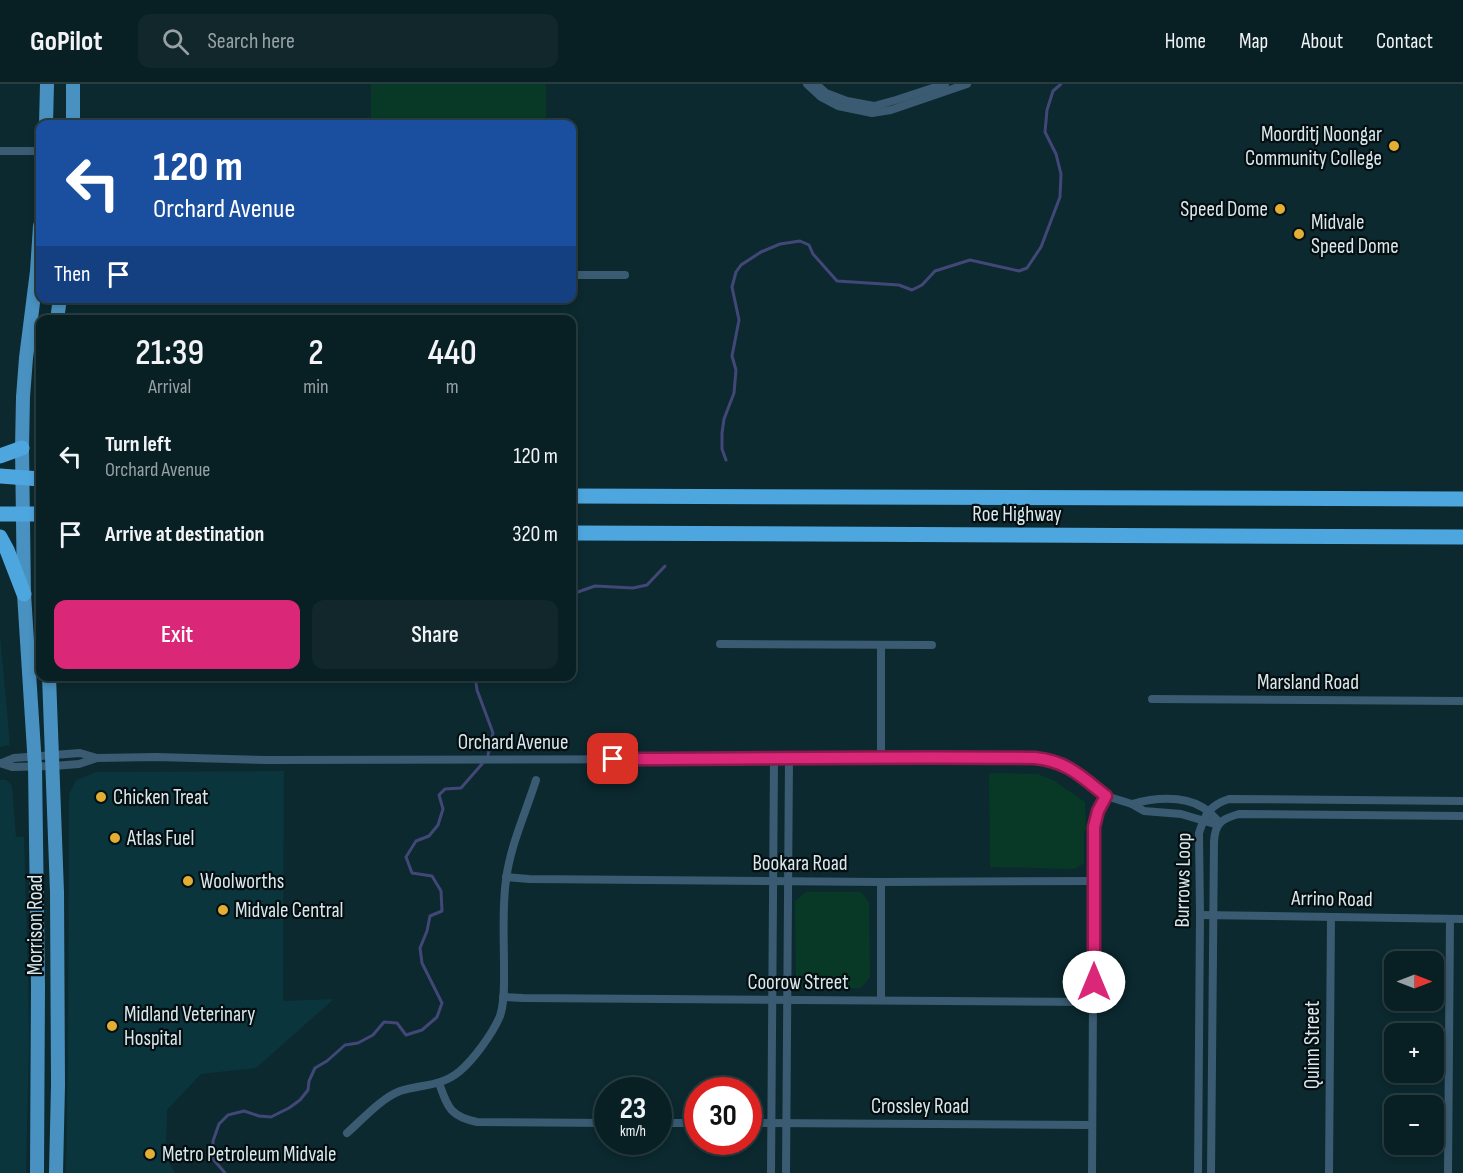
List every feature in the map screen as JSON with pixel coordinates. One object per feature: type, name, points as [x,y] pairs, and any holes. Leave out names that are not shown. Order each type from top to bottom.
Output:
[{"type":"highway","points":[[0,456],[22,448]]},
{"type":"highway","points":[[0,476],[36,479]]},
{"type":"highway","name":"Roe Highway","points":[[576,496],[1463,499]]},
{"type":"highway","points":[[0,514],[36,514]]},
{"type":"highway","name":"Roe Highway","points":[[576,533],[1463,537]]},
{"type":"highway","points":[[0,537],[24,594]]},
{"type":"main road","points":[[46,84],[46,120]]},
{"type":"main road","points":[[73,84],[73,120]]},
{"type":"main road","name":"Morrison Road","points":[[36,291],[26,358],[23,398],[22,514],[24,594],[35,761],[38,986],[37,1173]]},
{"type":"main road","name":"Morrison Road","points":[[49,681],[57,892],[56,1173]]},
{"type":"street","points":[[807,84],[821,97],[838,105],[872,113],[891,110],[967,84]]},
{"type":"street","points":[[816,84],[826,93],[847,101],[874,105],[945,84]]},
{"type":"street","points":[[0,151],[36,151]]},
{"type":"street","points":[[576,275],[625,275]]},
{"type":"street","points":[[720,644],[932,645]]},
{"type":"street","points":[[881,645],[881,757]]},
{"type":"street","name":"Marsland Road","points":[[1152,699],[1463,701]]},
{"type":"street","name":"Orchard Avenue","points":[[1,763],[12,767],[80,753],[97,758],[267,760],[881,757],[1046,759],[1069,767],[1106,796],[1132,804],[1149,813],[1181,814],[1203,822],[1219,824]]},
{"type":"street","points":[[771,1173],[774,759]]},
{"type":"street","points":[[786,1173],[789,759]]},
{"type":"street","points":[[347,1133],[398,1092],[439,1083],[459,1071],[487,1038],[500,1015],[503,997],[506,877],[512,851],[536,780]]},
{"type":"street","points":[[1092,1173],[1094,827],[1098,811],[1106,796]]},
{"type":"street","name":"Orchard Avenue","points":[[1132,804],[1148,799],[1193,802],[1208,811],[1219,824]]},
{"type":"street","name":"Burrows Loop","points":[[1198,1173],[1199,833],[1208,811],[1218,802],[1229,799],[1463,801]]},
{"type":"street","points":[[1258,799],[1258,815]]},
{"type":"street","points":[[1309,800],[1309,815]]},
{"type":"street","points":[[1366,800],[1366,816]]},
{"type":"street","points":[[1418,801],[1418,816]]},
{"type":"street","name":"Burrows Loop","points":[[1212,1173],[1215,832],[1219,824],[1228,817],[1239,814],[1463,816]]},
{"type":"street","name":"Bookara Road","points":[[506,877],[881,882],[1094,881]]},
{"type":"street","points":[[880,1000],[881,882]]},
{"type":"street","name":"Arrino Road","points":[[1200,915],[1463,919]]},
{"type":"street","name":"Quinn Street","points":[[1329,1173],[1331,917]]},
{"type":"street","points":[[1448,1173],[1450,919]]},
{"type":"street","points":[[772,942],[787,942]]},
{"type":"street","points":[[1199,978],[1213,977]]},
{"type":"street","name":"Coorow Street","points":[[503,997],[1094,1002]]},
{"type":"street","points":[[1198,1032],[1213,1032]]},
{"type":"street","points":[[771,1064],[787,1063]]},
{"type":"street","points":[[439,1083],[453,1113],[464,1119],[486,1122],[594,1123]]},
{"type":"street","points":[[1197,1087],[1213,1087]]},
{"type":"street","name":"Crossley Road","points":[[762,1123],[1092,1125]]},
{"type":"street","points":[[1198,1142],[1212,1142]]},
{"type":"shaded area","points":[[0,634],[10,745],[0,747]]},
{"type":"shaded area","points":[[284,771],[283,1001],[334,999],[256,1068],[201,1074],[167,1110],[166,1157],[175,1173],[66,1173],[69,794],[76,780],[96,772]]},
{"type":"shaded area","points":[[0,780],[6,780],[12,785],[16,837],[24,837],[29,1045],[26,1173],[0,1173]]},
{"type":"green space","points":[[371,84],[546,84],[546,120],[371,120]]},
{"type":"green space","points":[[989,773],[1038,774],[1053,780],[1085,802],[1084,863],[1075,869],[990,867]]},
{"type":"green space","points":[[806,892],[861,892],[869,902],[870,977],[861,988],[802,988],[796,980],[795,901]]},
{"type":"waterway","points":[[726,460],[722,449],[722,433],[724,419],[734,393],[736,370],[732,356],[739,320],[732,287],[736,272],[741,265],[761,252],[780,244],[800,241],[809,245],[813,254],[837,281],[899,285],[912,290],[922,285],[935,271],[970,260],[1019,271],[1027,268],[1041,247],[1060,197],[1061,174],[1056,154],[1045,132],[1047,110],[1053,91],[1061,84]]},
{"type":"waterway","points":[[576,593],[595,586],[633,588],[647,585],[665,566]]},
{"type":"waterway","points":[[476,681],[493,733],[488,755]]},
{"type":"waterway","points":[[225,1173],[213,1159],[213,1141],[219,1124],[228,1115],[244,1111],[271,1117],[300,1100],[308,1090],[315,1068],[345,1045],[358,1043],[373,1035],[384,1022],[397,1023],[406,1035],[422,1030],[437,1017],[442,1003],[422,963],[420,948],[430,916],[442,911],[441,891],[432,876],[412,873],[406,857],[416,841],[429,836],[438,825],[443,809],[439,795],[445,789],[461,788],[482,764]]},
{"type":"place","name":"Moorditj Noongar Community College","points":[[1394,146]]},
{"type":"place","name":"Speed Dome","points":[[1280,209]]},
{"type":"place","name":"Midvale Speed Dome","points":[[1299,234]]},
{"type":"place","name":"Chicken Treat","points":[[101,797]]},
{"type":"place","name":"Atlas Fuel","points":[[115,838]]},
{"type":"place","name":"Woolworths","points":[[188,881]]},
{"type":"place","name":"Midvale Central","points":[[223,910]]},
{"type":"place","name":"Midland Veterinary Hospital","points":[[112,1026]]},
{"type":"place","name":"Metro Petroleum Midvale","points":[[150,1154]]},
{"type":"route","points":[[613,759],[1035,758],[1046,759],[1069,767],[1106,796],[1098,811],[1094,827],[1094,982]]}]
